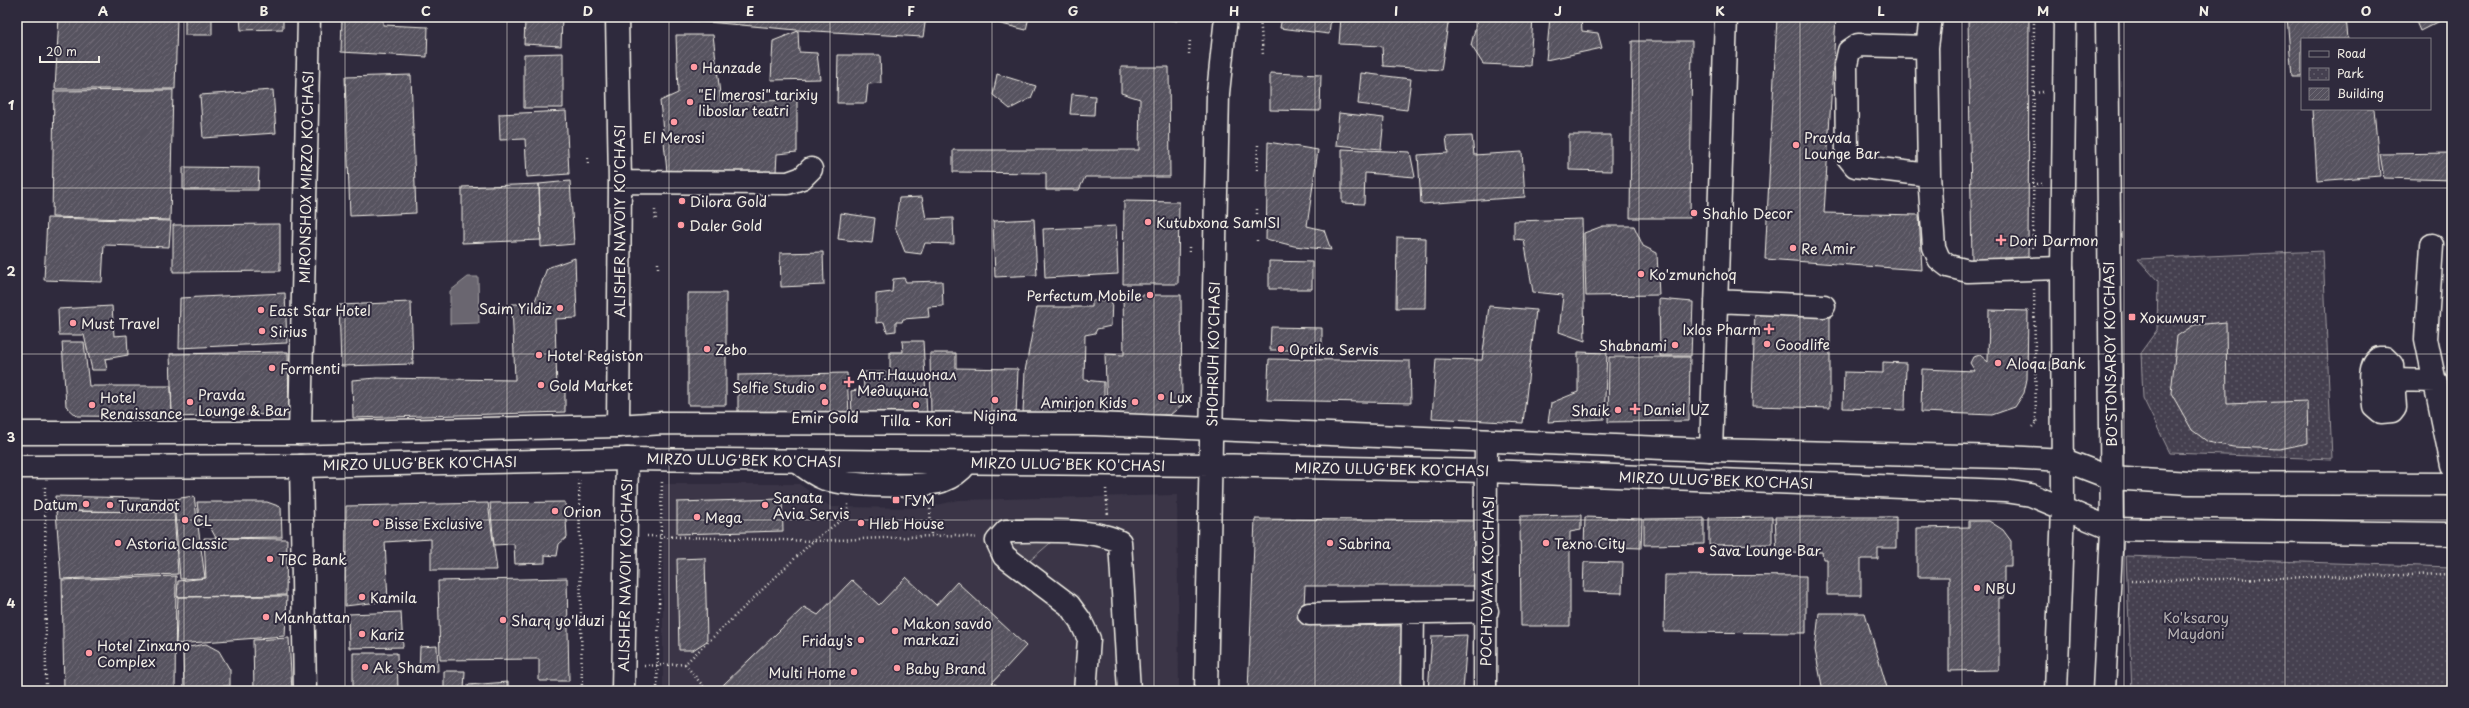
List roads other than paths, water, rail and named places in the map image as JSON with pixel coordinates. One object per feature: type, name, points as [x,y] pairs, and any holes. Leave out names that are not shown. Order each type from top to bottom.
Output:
[{"type":"main road","name":"MIRONSHOX MIRZO KO'CHASI","points":[[300,433],[309,17]]},
{"type":"main road","name":"ALISHER NAVOIY KO'CHASI","points":[[618,17],[620,182],[618,426]]},
{"type":"main road","name":"SHOHRUH KO'CHASI","points":[[1206,691],[1218,94],[1226,17]]},
{"type":"main road","points":[[1710,450],[1726,17]]},
{"type":"main road","points":[[1931,17],[1927,47],[1929,175],[1934,247],[1939,258],[1948,266],[1968,271],[2062,268]]},
{"type":"main road","points":[[2056,691],[2064,460],[2062,268],[2065,17]]},
{"type":"main road","name":"BO'STONSAROY KO'CHASI","points":[[2104,691],[2112,529],[2107,17]]},
{"type":"main road","points":[[1927,47],[1858,44],[1849,51],[1846,65],[1847,156],[1855,166],[1929,175]]},
{"type":"main road","points":[[620,182],[788,183],[802,178],[811,168]]},
{"type":"main road","points":[[2432,245],[2426,339],[2436,381],[2452,465]]},
{"type":"main road","points":[[1716,301],[1824,306]]},
{"type":"main road","points":[[2394,380],[2436,381]]},
{"type":"main road","name":"MIRZO ULUG'BEK KO'CHASI","points":[[17,433],[300,433],[618,426],[663,423],[1095,424],[1710,450],[2006,457],[2064,460],[2111,478],[2189,483],[2452,484]]},
{"type":"main road","name":"POCHTOVAYA KO'CHASI","points":[[1485,691],[1487,611],[1486,441]]},
{"type":"main road","name":"MIRZO ULUG'BEK KO'CHASI","points":[[17,467],[301,466],[627,459],[1210,465],[1487,471],[2005,491],[2031,495],[2063,510],[2112,529]]},
{"type":"main road","name":"ALISHER NAVOIY KO'CHASI","points":[[623,691],[627,459]]},
{"type":"main road","points":[[301,466],[305,691]]},
{"type":"main road","points":[[2112,529],[2452,534]]},
{"type":"main road","points":[[1085,691],[1089,639],[1080,620],[1069,605],[1004,556],[997,541],[1006,532],[1060,532],[1109,536],[1120,542],[1122,551],[1129,691]]},
{"type":"main road","points":[[1309,614],[1487,611]]},
{"type":"main road","points":[[1412,691],[1413,612]]},
{"type":"place","name":"Hanzade","points":[[694,67]]},
{"type":"place","name":"\"El merosi\" tarixiy liboslar teatri","points":[[690,102]]},
{"type":"place","name":"El Merosi","points":[[674,122]]},
{"type":"place","name":"Pravda Lounge Bar","points":[[1796,145]]},
{"type":"place","name":"Dilora Gold","points":[[682,201]]},
{"type":"place","name":"Shahlo Decor","points":[[1694,213]]},
{"type":"place","name":"Kutubxona SamISI","points":[[1148,222]]},
{"type":"place","name":"Daler Gold","points":[[681,225]]},
{"type":"place","name":"Dori Darmon","points":[[2001,240]]},
{"type":"place","name":"Re Amir","points":[[1793,248]]},
{"type":"place","name":"Ko'zmunchoq","points":[[1641,274]]},
{"type":"place","name":"Perfectum Mobile","points":[[1150,295]]},
{"type":"place","name":"Saim Yildiz","points":[[560,308]]},
{"type":"place","name":"East Star Hotel","points":[[261,310]]},
{"type":"place","name":"Хокимият","points":[[2132,317]]},
{"type":"place","name":"Must Travel","points":[[73,323]]},
{"type":"place","name":"Ixlos Pharm","points":[[1769,329]]},
{"type":"place","name":"Sirius","points":[[262,331]]},
{"type":"place","name":"Goodlife","points":[[1767,344]]},
{"type":"place","name":"Shabnami","points":[[1675,345]]},
{"type":"place","name":"Zebo","points":[[707,349]]},
{"type":"place","name":"Optika Servis","points":[[1281,349]]},
{"type":"place","name":"Hotel Registon","points":[[539,355]]},
{"type":"place","name":"Aloqa Bank","points":[[1998,363]]},
{"type":"place","name":"Formenti","points":[[272,368]]},
{"type":"place","name":"Апт.Национал Медицина","points":[[849,382]]},
{"type":"place","name":"Gold Market","points":[[541,385]]},
{"type":"place","name":"Selfie Studio","points":[[823,387]]},
{"type":"place","name":"Lux","points":[[1161,397]]},
{"type":"place","name":"Nigina","points":[[995,400]]},
{"type":"place","name":"Pravda Lounge & Bar","points":[[190,402]]},
{"type":"place","name":"Emir Gold","points":[[825,402]]},
{"type":"place","name":"Amirjon Kids","points":[[1135,402]]},
{"type":"place","name":"Hotel Renaissance","points":[[92,405]]},
{"type":"place","name":"Tilla - Kori","points":[[916,405]]},
{"type":"place","name":"Daniel UZ","points":[[1635,409]]},
{"type":"place","name":"Shaik","points":[[1618,410]]},
{"type":"place","name":"ГУМ","points":[[896,500]]},
{"type":"place","name":"Datum","points":[[86,504]]},
{"type":"place","name":"Turandot","points":[[110,505]]},
{"type":"place","name":"Sanata Avia Servis","points":[[765,505]]},
{"type":"place","name":"Orion","points":[[555,511]]},
{"type":"place","name":"Mega","points":[[697,517]]},
{"type":"place","name":"CL","points":[[185,520]]},
{"type":"place","name":"Bisse Exclusive","points":[[376,523]]},
{"type":"place","name":"Hleb House","points":[[861,523]]},
{"type":"place","name":"Astoria Classic","points":[[118,543]]},
{"type":"place","name":"Sabrina","points":[[1330,543]]},
{"type":"place","name":"Texno City","points":[[1546,543]]},
{"type":"place","name":"Sava Lounge Bar","points":[[1701,550]]},
{"type":"place","name":"TBC Bank","points":[[270,559]]},
{"type":"place","name":"NBU","points":[[1977,588]]},
{"type":"place","name":"Kamila","points":[[362,597]]},
{"type":"place","name":"Manhattan","points":[[266,617]]},
{"type":"place","name":"Sharq yo'lduzi","points":[[503,620]]},
{"type":"place","name":"Makon savdo markazi","points":[[895,631]]},
{"type":"place","name":"Kariz","points":[[362,634]]},
{"type":"place","name":"Friday's","points":[[861,640]]},
{"type":"place","name":"Hotel Zinxano Complex","points":[[89,653]]},
{"type":"place","name":"Ak Sham","points":[[365,667]]},
{"type":"place","name":"Baby Brand","points":[[897,668]]},
{"type":"place","name":"Multi Home","points":[[854,672]]},
{"type":"park label","name":"Ko'ksaroy Maydoni","points":[[2196,626]]}]
